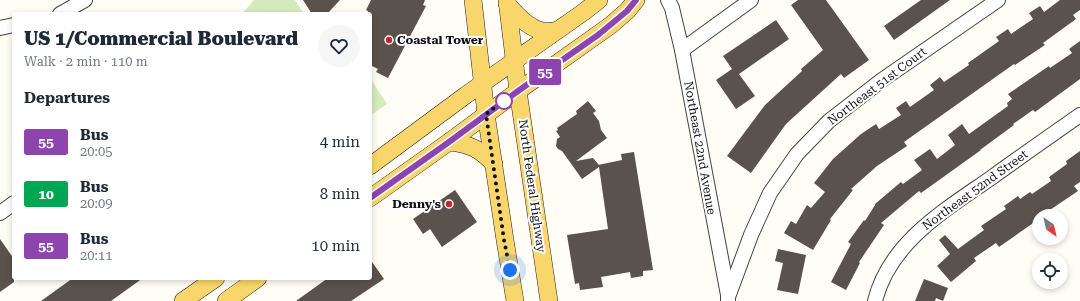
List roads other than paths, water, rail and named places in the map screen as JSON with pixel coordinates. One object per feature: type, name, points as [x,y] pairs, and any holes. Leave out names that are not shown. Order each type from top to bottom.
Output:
[{"type":"main road","points":[[473,0],[486,114],[504,240],[515,301]]},
{"type":"main road","points":[[372,165],[599,0]]},
{"type":"main road","points":[[372,197],[611,25],[627,11],[636,0]]},
{"type":"main road","points":[[507,2],[520,18],[531,27],[543,31],[558,30]]},
{"type":"main road","name":"North Federal Highway","points":[[507,2],[518,91],[549,301]]},
{"type":"main road","points":[[449,142],[464,143],[485,155],[494,164]]},
{"type":"main road","points":[[183,301],[213,280]]},
{"type":"main road","points":[[215,301],[222,289],[222,280]]},
{"type":"main road","points":[[234,299],[256,280]]},
{"type":"street","points":[[64,12],[85,0]]},
{"type":"street","name":"Northeast 22nd Avenue","points":[[668,0],[672,8],[682,50],[728,299]]},
{"type":"street","points":[[682,50],[752,0]]},
{"type":"street","name":"Northeast 51st Court","points":[[728,299],[751,235],[770,193],[797,154],[829,121],[882,80],[998,0]]},
{"type":"street","points":[[0,28],[12,25]]},
{"type":"street","name":"Northeast 52nd Street","points":[[876,301],[877,294],[886,271],[904,247],[932,219],[1080,115]]},
{"type":"street","points":[[0,213],[12,204]]},
{"type":"place","name":"Coastal Tower","points":[[389,40]]},
{"type":"place","name":"Denny's","points":[[449,204]]}]
